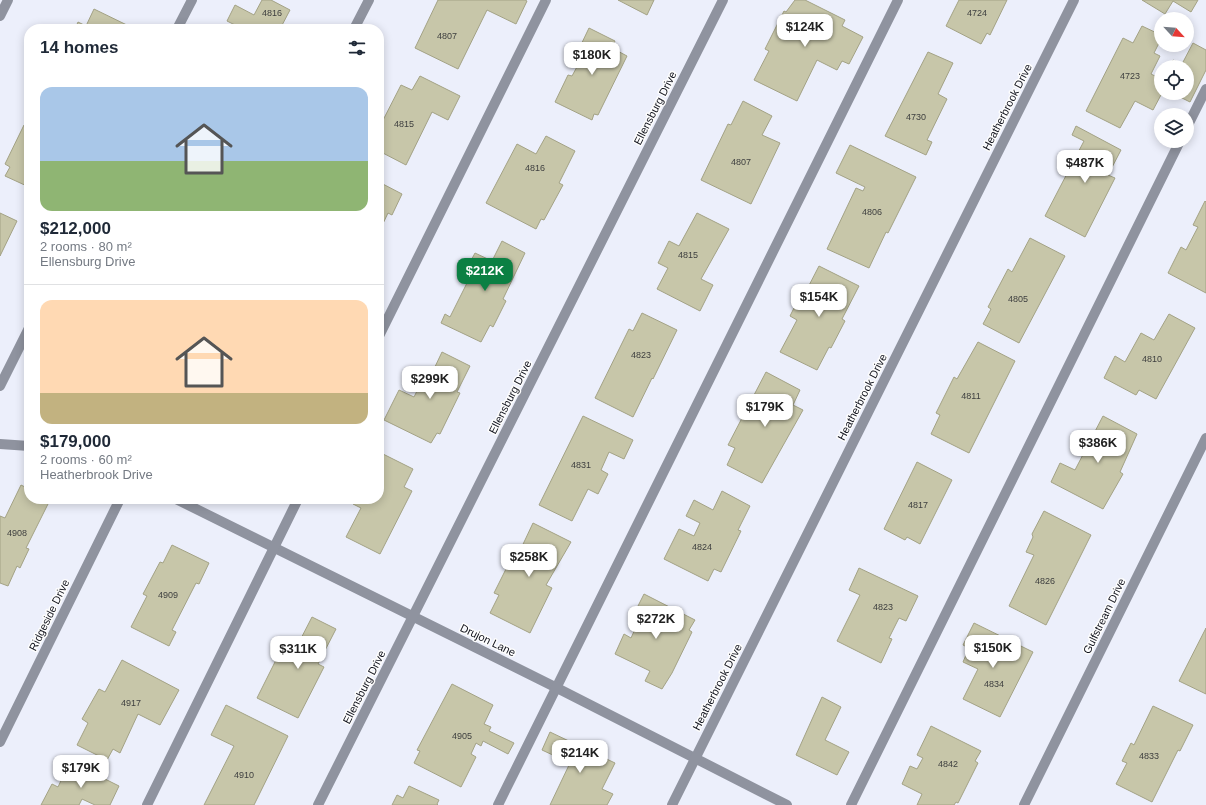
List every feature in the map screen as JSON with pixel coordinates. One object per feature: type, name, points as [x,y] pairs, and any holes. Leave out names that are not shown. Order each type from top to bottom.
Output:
[{"type":"street","points":[[0,16],[8,0]]},
{"type":"street","points":[[180,24],[192,0]]},
{"type":"street","points":[[356,24],[368,0]]},
{"type":"street","points":[[384,326],[546,0]]},
{"type":"street","name":"Ellensburg Drive","points":[[318,805],[723,0]]},
{"type":"street","points":[[498,805],[898,0]]},
{"type":"street","name":"Heatherbrook Drive","points":[[672,805],[1074,0]]},
{"type":"street","points":[[1194,113],[1206,89]]},
{"type":"street","points":[[851,805],[1177,148]]},
{"type":"street","points":[[0,386],[24,338]]},
{"type":"street","name":"Gulfstream Drive","points":[[1024,805],[1206,438]]},
{"type":"street","points":[[0,444],[24,446]]},
{"type":"street","name":"Ridgeside Drive","points":[[0,742],[118,504]]},
{"type":"street","name":"Drujon Lane","points":[[186,504],[557,688],[787,805]]},
{"type":"street","points":[[147,805],[296,504]]},
{"type":"building","points":[[262,0],[271,0],[290,10],[283,24],[233,24],[227,21],[235,5],[254,15]]},
{"type":"building","points":[[438,0],[527,1],[516,24],[487,10],[458,69],[415,48]]},
{"type":"building","points":[[618,0],[654,0],[647,15]]},
{"type":"building","points":[[795,0],[805,0],[845,20],[842,26],[863,37],[849,64],[842,61],[837,70],[817,60],[797,101],[754,80],[769,51],[765,49],[784,11],[786,12]]},
{"type":"building","points":[[959,0],[1007,0],[990,35],[987,33],[981,44],[946,26]]},
{"type":"building","points":[[1142,0],[1198,0],[1191,12],[1173,1],[1166,12],[1162,12]]},
{"type":"building","points":[[94,9],[125,24],[87,24]]},
{"type":"building","points":[[1142,26],[1154,32],[1154,53],[1160,56],[1158,60],[1154,60],[1154,68],[1151,74],[1154,76],[1154,100],[1158,100],[1153,110],[1135,101],[1120,128],[1086,111],[1123,38],[1133,43]]},
{"type":"building","points":[[589,28],[615,41],[612,48],[627,56],[598,115],[594,114],[592,120],[555,102],[568,75],[572,76],[584,54],[578,51]]},
{"type":"building","points":[[1194,44],[1206,50],[1206,70],[1194,94],[1194,60],[1184,60],[1188,52],[1194,52]]},
{"type":"building","points":[[928,52],[953,63],[938,94],[947,99],[927,140],[932,142],[926,155],[885,136]]},
{"type":"building","points":[[420,76],[460,96],[448,120],[432,112],[406,165],[384,154],[384,118],[401,85],[412,90]]},
{"type":"building","points":[[743,101],[772,116],[762,135],[780,143],[751,204],[701,180],[728,124],[731,125]]},
{"type":"building","points":[[24,125],[24,185],[5,176],[10,167],[5,164]]},
{"type":"building","points":[[1076,126],[1121,150],[1108,175],[1115,178],[1085,237],[1045,216],[1084,141],[1072,135]]},
{"type":"building","points":[[546,136],[575,151],[559,183],[563,185],[544,220],[541,219],[536,229],[486,203],[517,144],[536,154]]},
{"type":"building","points":[[850,145],[916,177],[888,233],[886,232],[869,268],[827,249],[856,188],[863,191],[865,187],[836,173]]},
{"type":"building","points":[[384,185],[402,194],[392,215],[388,213],[384,221]]},
{"type":"building","points":[[1205,201],[1206,293],[1168,273],[1181,247],[1186,250],[1198,227],[1193,225]]},
{"type":"building","points":[[0,213],[17,221],[0,256]]},
{"type":"building","points":[[697,213],[729,229],[701,279],[713,285],[700,311],[657,289],[668,268],[658,263],[669,241],[679,246]]},
{"type":"building","points":[[1030,238],[1065,256],[1019,343],[983,324],[991,309],[988,307],[1008,269],[1012,272]]},
{"type":"building","points":[[502,241],[525,253],[503,299],[506,301],[493,327],[490,325],[481,342],[441,323],[445,314],[450,317],[473,271],[467,268],[475,253],[492,261]]},
{"type":"building","points":[[819,266],[859,286],[842,319],[845,321],[831,348],[829,347],[817,370],[780,352],[797,320],[790,316],[800,296],[803,297]]},
{"type":"building","points":[[642,313],[677,330],[633,417],[595,398],[629,329],[633,331]]},
{"type":"building","points":[[1169,314],[1195,328],[1156,399],[1139,390],[1136,395],[1104,378],[1115,356],[1125,362],[1141,333],[1154,340]]},
{"type":"building","points":[[978,342],[1015,361],[969,453],[931,434],[940,415],[936,413],[954,377],[957,379]]},
{"type":"building","points":[[442,352],[470,366],[457,392],[460,393],[440,434],[437,433],[431,443],[384,420],[399,390],[414,397],[428,369],[433,371]]},
{"type":"building","points":[[766,372],[800,390],[793,405],[803,410],[762,483],[727,465],[735,448],[728,445]]},
{"type":"building","points":[[583,416],[633,440],[624,459],[609,452],[601,470],[608,474],[598,494],[588,489],[572,521],[539,505]]},
{"type":"building","points":[[1103,416],[1137,434],[1120,472],[1123,474],[1103,509],[1051,482],[1060,463],[1075,470]]},
{"type":"building","points":[[384,454],[413,469],[404,487],[412,491],[380,554],[346,537],[361,508],[353,504],[384,504]]},
{"type":"building","points":[[917,462],[952,480],[920,544],[907,537],[905,540],[884,529]]},
{"type":"building","points":[[21,485],[24,486],[24,504],[48,504],[26,548],[29,549],[20,568],[17,566],[8,586],[0,583],[0,516],[5,518]]},
{"type":"building","points":[[722,491],[750,506],[738,530],[741,531],[721,572],[714,569],[708,581],[664,559],[679,529],[694,536],[700,523],[686,516],[694,500],[713,510]]},
{"type":"building","points":[[1044,511],[1091,535],[1046,625],[1009,606],[1034,555],[1026,552],[1033,537],[1032,534]]},
{"type":"building","points":[[533,523],[571,542],[546,585],[552,588],[530,633],[490,613],[499,595],[494,593],[513,555],[517,557]]},
{"type":"building","points":[[172,545],[209,563],[199,584],[196,583],[172,630],[176,632],[169,646],[131,627],[147,596],[143,594],[160,562],[163,563]]},
{"type":"building","points":[[859,568],[918,596],[906,621],[899,618],[889,638],[892,639],[881,663],[837,641],[860,595],[849,590]]},
{"type":"building","points":[[644,594],[695,620],[689,630],[692,632],[672,673],[662,689],[645,681],[650,671],[615,654],[624,634],[631,638],[636,627],[629,624]]},
{"type":"building","points":[[312,617],[336,629],[318,664],[324,667],[298,718],[257,698],[282,648],[293,654]]},
{"type":"building","points":[[974,623],[1033,652],[1000,717],[963,699],[978,669],[963,662],[969,648],[963,645]]},
{"type":"building","points":[[1206,628],[1206,694],[1179,681]]},
{"type":"building","points":[[122,660],[179,690],[160,725],[138,714],[120,753],[113,749],[107,760],[77,745],[88,723],[82,719],[99,689],[105,692]]},
{"type":"building","points":[[452,684],[493,705],[484,724],[491,727],[489,731],[514,743],[508,754],[483,741],[481,746],[476,743],[471,754],[476,757],[461,787],[414,763],[420,751],[417,750]]},
{"type":"building","points":[[822,697],[841,707],[825,740],[849,752],[837,775],[796,755]]},
{"type":"building","points":[[226,705],[288,736],[254,805],[204,805],[234,746],[211,735]]},
{"type":"building","points":[[1153,706],[1193,725],[1180,751],[1178,750],[1152,802],[1116,784],[1127,763],[1122,761],[1131,743],[1134,745]]},
{"type":"building","points":[[931,726],[981,751],[975,761],[978,763],[958,803],[956,802],[954,805],[917,805],[922,794],[902,784],[910,766],[917,769],[923,758],[917,755]]},
{"type":"building","points":[[550,732],[615,763],[602,789],[613,794],[607,805],[550,805],[570,763],[542,750]]},
{"type":"building","points":[[69,764],[88,774],[89,771],[119,786],[110,805],[95,805],[82,799],[79,805],[41,805],[52,784],[58,787]]},
{"type":"building","points":[[409,786],[439,800],[438,805],[392,805],[397,795],[403,798]]}]
